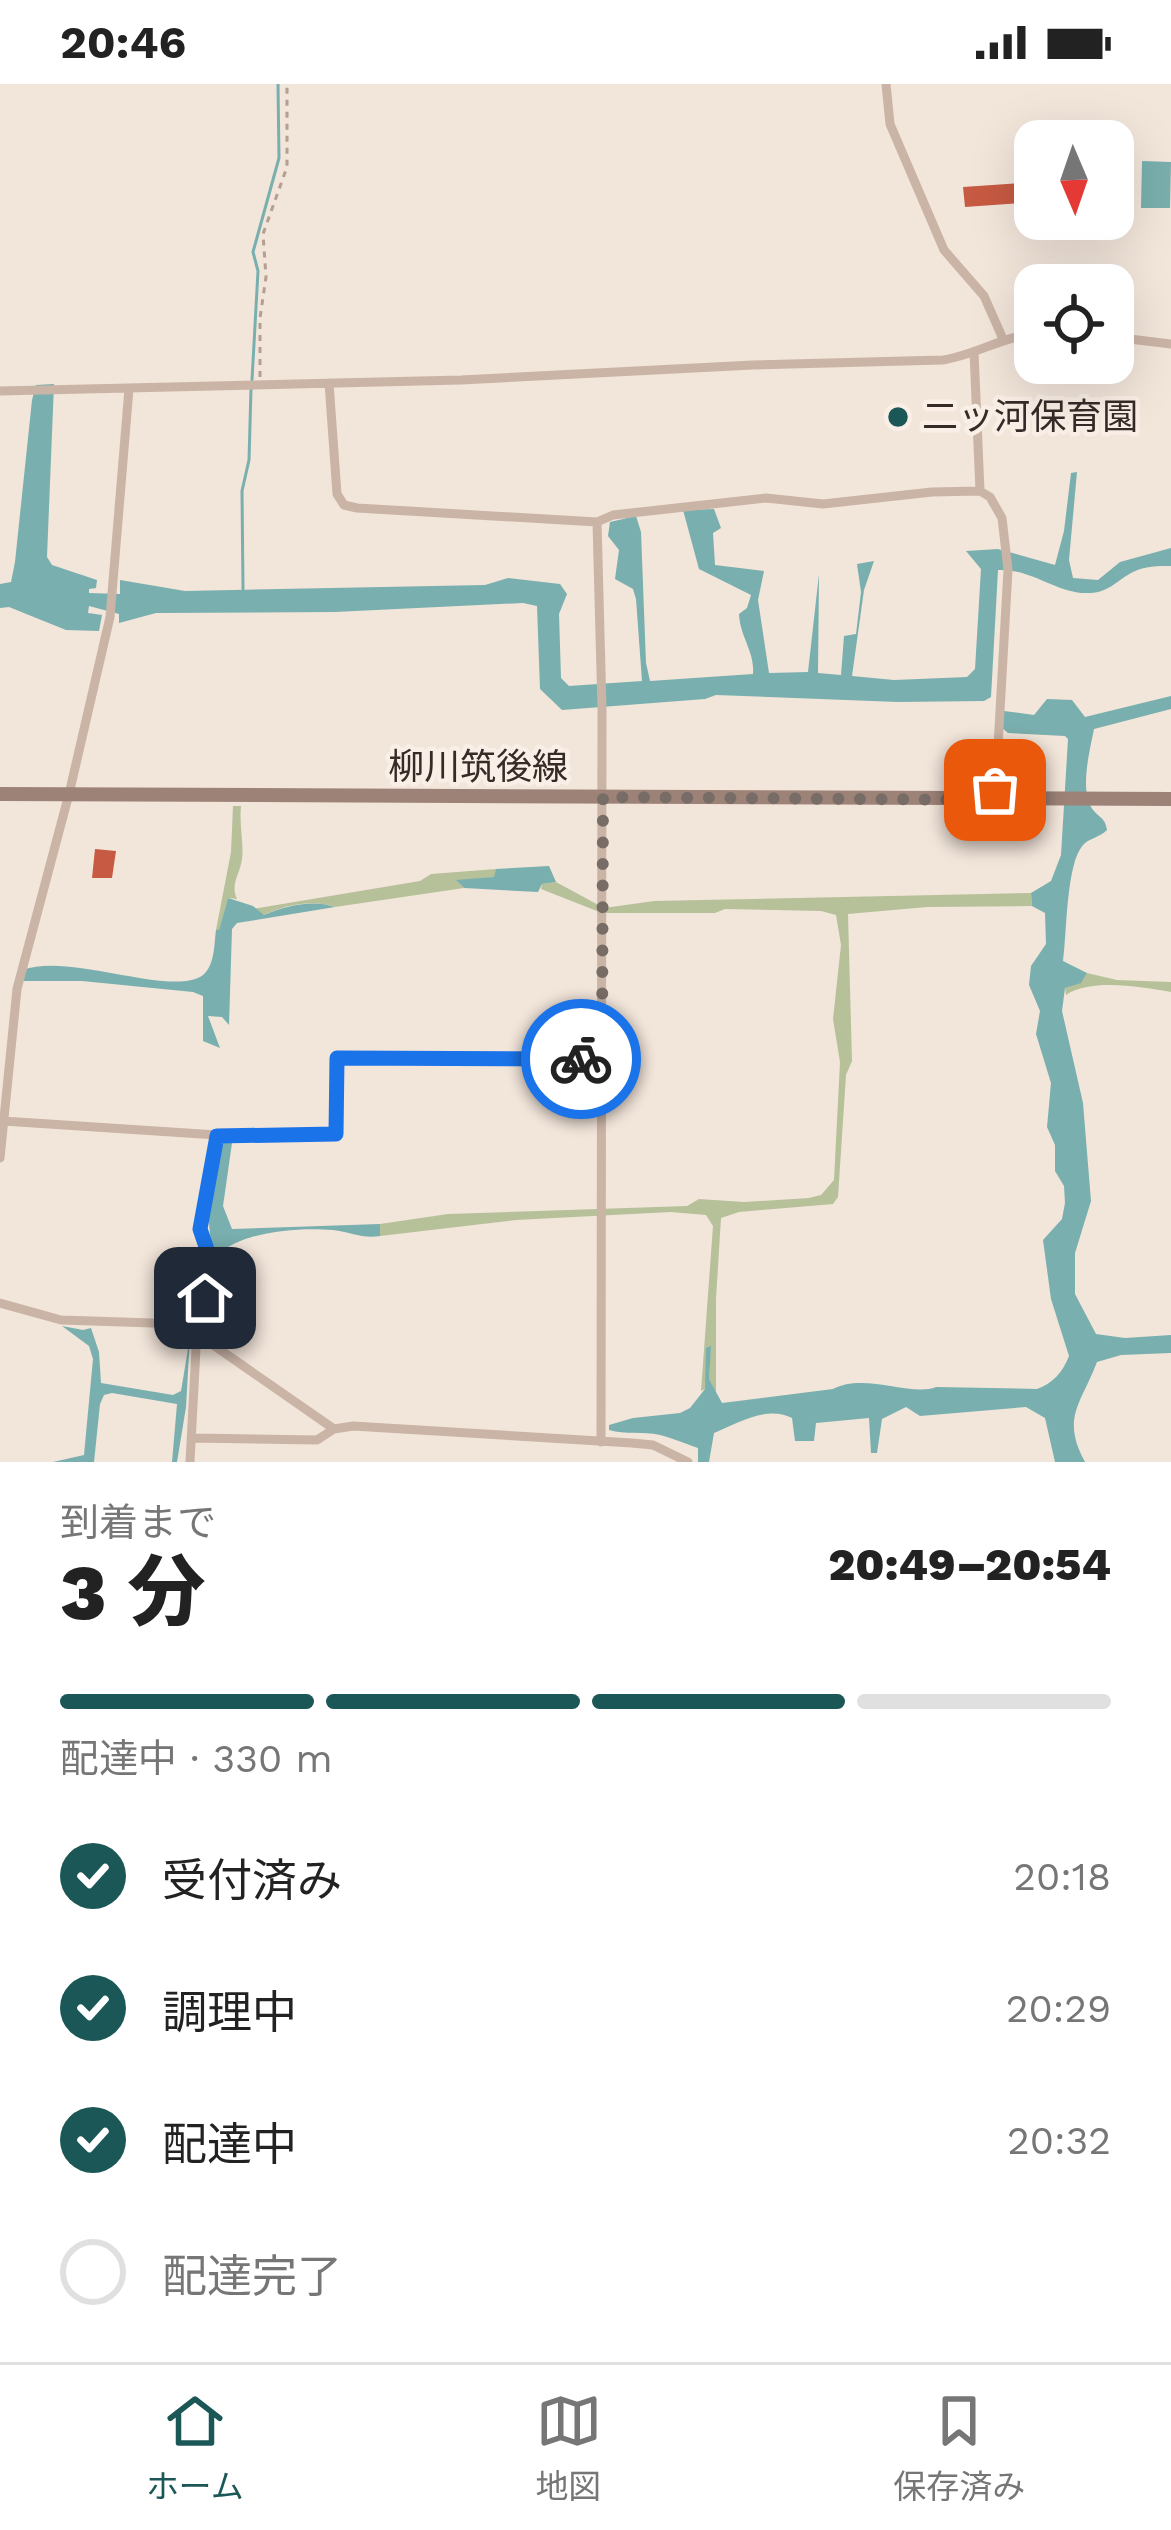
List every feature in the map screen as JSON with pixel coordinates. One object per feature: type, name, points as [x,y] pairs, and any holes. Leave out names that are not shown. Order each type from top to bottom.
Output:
[{"type":"main road","name":"柳川筑後線","points":[[0,794],[1171,800]]},
{"type":"street","points":[[886,84],[890,124],[944,250],[984,296],[1001,339]]},
{"type":"street","points":[[0,391],[943,360],[1014,336]]},
{"type":"street","points":[[1134,340],[1171,344]]},
{"type":"street","points":[[978,349],[980,491]]},
{"type":"street","points":[[329,383],[337,494],[344,505],[597,522],[614,515],[766,498],[823,504],[980,491],[998,506],[1008,570],[995,800]]},
{"type":"street","points":[[0,1158],[16,989],[69,794],[110,617],[130,388]]},
{"type":"street","points":[[597,522],[603,797],[601,1442]]},
{"type":"street","points":[[2,1128],[217,1136],[336,1134],[337,1058],[602,1059]]},
{"type":"street","points":[[190,1462],[197,1330],[213,1267],[200,1229],[217,1136]]},
{"type":"street","points":[[0,1303],[61,1320],[183,1324],[334,1429]]},
{"type":"street","points":[[193,1438],[317,1440],[334,1429],[353,1426],[653,1445],[688,1462]]},
{"type":"path","points":[[260,385],[260,318],[266,277],[263,234],[287,167],[287,84]]},
{"type":"green space","points":[[233,806],[241,806],[242,859],[235,884],[237,899],[228,898],[219,931],[231,852]]},
{"type":"green space","points":[[496,869],[495,877],[457,881],[464,888],[335,907],[299,904],[264,915],[252,909],[420,881],[431,874]]},
{"type":"green space","points":[[556,882],[604,908],[654,901],[1031,893],[1032,906],[848,914],[852,1061],[846,1075],[838,1197],[833,1204],[739,1212],[721,1218],[716,1393],[709,1379],[710,1347],[701,1391],[713,1226],[706,1215],[671,1212],[516,1220],[380,1236],[380,1224],[448,1214],[687,1206],[699,1199],[809,1198],[821,1195],[834,1180],[840,1062],[833,1019],[841,945],[836,915],[725,909],[715,913],[602,913],[541,889],[542,884]]},
{"type":"green space","points":[[1087,973],[1117,980],[1171,982],[1171,992],[1103,985],[1066,995],[1065,988],[1081,982]]},
{"type":"water","points":[[1142,161],[1171,162],[1170,208],[1141,208]]},
{"type":"water","points":[[54,384],[47,557],[52,565],[97,580],[89,593],[120,594],[120,580],[185,591],[485,585],[508,578],[560,584],[567,594],[559,614],[561,678],[569,686],[642,681],[636,599],[633,589],[615,579],[619,550],[608,536],[610,522],[636,516],[641,532],[650,681],[753,674],[739,614],[751,595],[699,569],[683,510],[714,509],[721,528],[713,533],[715,565],[764,571],[758,600],[769,673],[808,672],[819,574],[818,673],[841,675],[844,636],[856,634],[861,592],[857,564],[874,561],[864,590],[852,676],[894,680],[967,677],[975,669],[981,569],[966,551],[998,549],[1055,565],[1071,473],[1077,472],[1069,560],[1073,578],[1098,580],[1120,562],[1171,548],[1171,566],[1138,570],[1090,593],[998,570],[991,697],[984,701],[716,695],[562,710],[540,689],[537,606],[523,603],[335,612],[156,613],[119,623],[119,614],[89,606],[88,613],[102,615],[99,631],[66,630],[9,607],[0,608],[0,584],[11,582],[15,562],[32,400],[36,385]]},
{"type":"water","points":[[1171,696],[1171,709],[1094,729],[1086,789],[1091,807],[1107,830],[1083,845],[1073,867],[1063,961],[1087,973],[1081,983],[1065,988],[1062,1011],[1083,1103],[1091,1201],[1075,1253],[1075,1294],[1096,1334],[1125,1338],[1171,1335],[1171,1353],[1121,1355],[1097,1362],[1074,1422],[1085,1462],[1055,1462],[1045,1418],[1026,1407],[920,1416],[906,1407],[882,1419],[877,1453],[871,1453],[869,1418],[816,1423],[814,1441],[795,1441],[792,1418],[773,1413],[753,1417],[714,1433],[709,1462],[698,1462],[698,1448],[669,1438],[609,1430],[609,1425],[633,1418],[690,1408],[705,1389],[706,1348],[711,1346],[709,1379],[722,1403],[859,1383],[914,1389],[1037,1389],[1060,1372],[1069,1356],[1051,1299],[1043,1240],[1062,1219],[1064,1186],[1055,1171],[1055,1145],[1047,1127],[1051,1083],[1036,1034],[1040,1011],[1029,985],[1031,966],[1046,944],[1045,913],[1032,906],[1031,893],[1051,881],[1061,855],[1068,739],[1008,733],[1001,727],[1004,711],[1034,715],[1047,699],[1072,700],[1085,717]]},
{"type":"water","points":[[549,866],[556,882],[542,884],[538,892],[464,888],[456,880],[494,877],[496,869]]},
{"type":"water","points":[[228,898],[264,915],[299,905],[335,907],[237,923],[232,929],[229,1025],[222,1017],[208,1016],[220,1048],[203,1041],[203,996],[193,992],[82,981],[20,981],[23,970],[66,966],[189,981],[207,971]]},
{"type":"water","points":[[223,1142],[232,1143],[223,1206],[232,1229],[380,1224],[380,1236],[287,1230],[255,1236],[212,1255],[208,1213]]},
{"type":"water","points":[[62,1326],[91,1328],[101,1383],[173,1395],[181,1391],[190,1337],[177,1462],[172,1462],[177,1404],[112,1393],[104,1395],[100,1404],[94,1462],[53,1462],[84,1455],[93,1359],[89,1346]]},
{"type":"building","points":[[1014,183],[1014,204],[965,207],[963,187]]},
{"type":"building","points":[[95,849],[116,851],[112,878],[92,878]]},
{"type":"waterway","points":[[252,380],[258,271],[253,252],[279,158],[278,84]]},
{"type":"waterway","points":[[243,589],[242,491],[249,460],[251,389]]},
{"type":"way so far","points":[[581,1059],[602,1059],[603,797],[995,800],[995,790]]},
{"type":"place","name":"二ッ河保育園","points":[[898,417]]},
{"type":"route","points":[[205,1298],[213,1267],[200,1229],[217,1136],[336,1134],[337,1058],[581,1059]]}]
